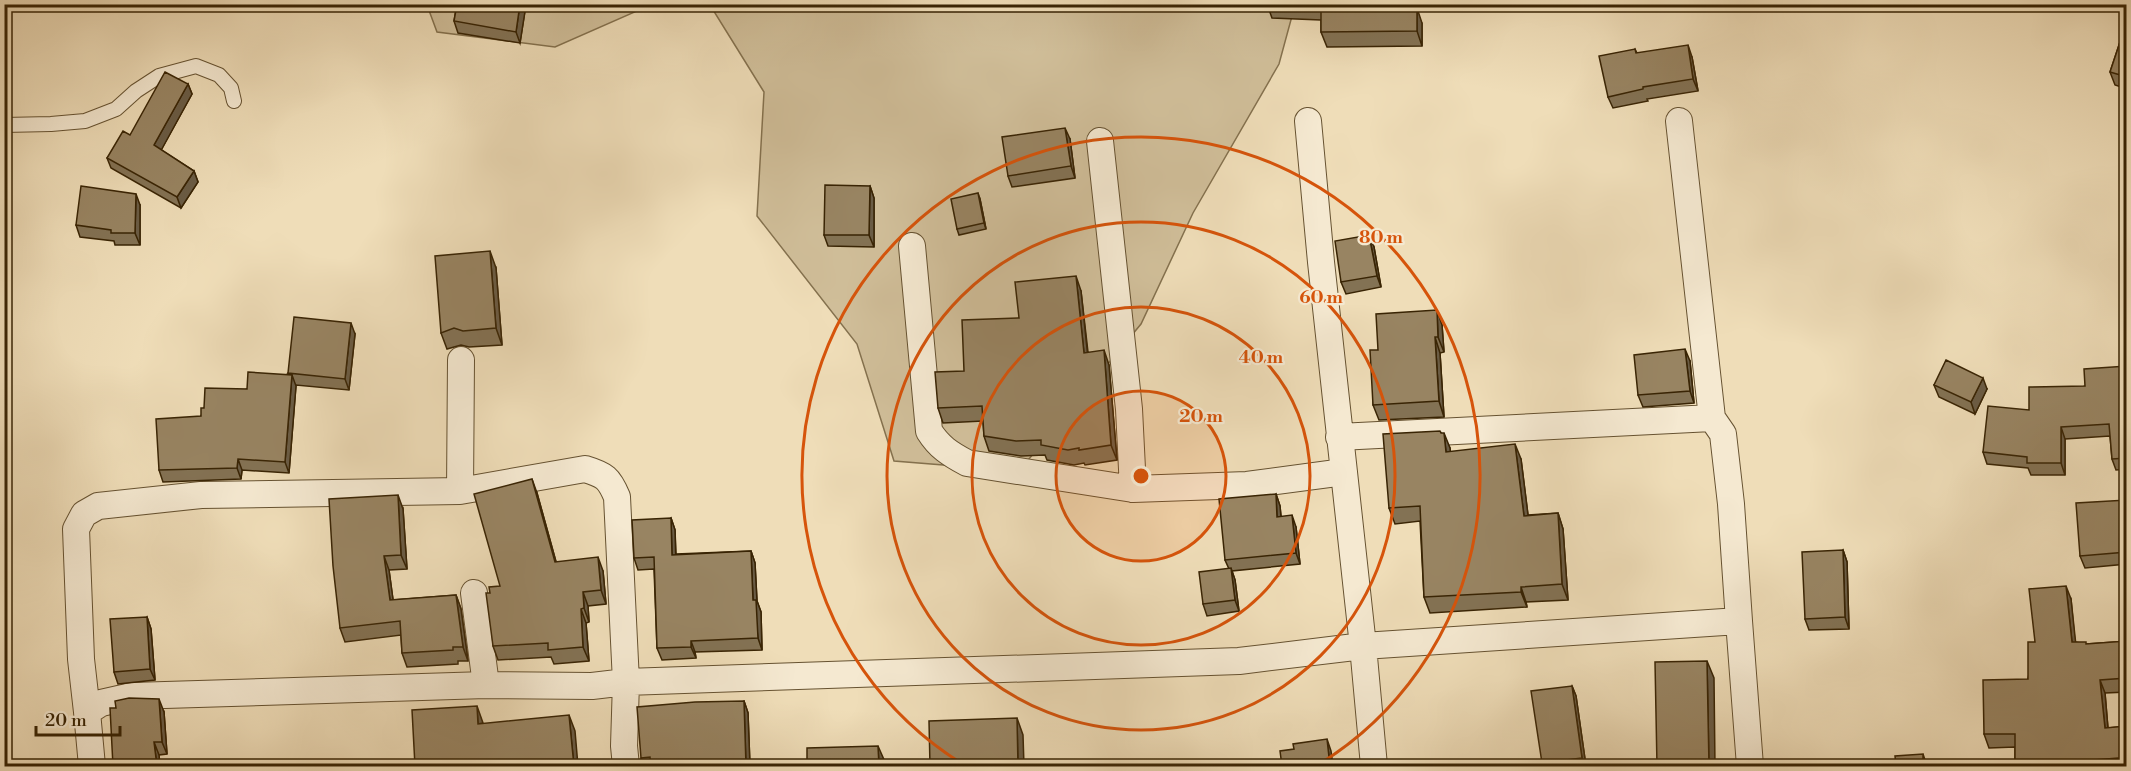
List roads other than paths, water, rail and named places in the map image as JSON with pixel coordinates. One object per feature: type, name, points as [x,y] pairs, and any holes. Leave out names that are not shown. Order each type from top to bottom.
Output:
[{"type":"street","points":[[1308,121],[1374,766]]},
{"type":"street","points":[[1678,122],[1712,418],[1723,434],[1731,504],[1750,766]]},
{"type":"street","points":[[1100,141],[1129,410],[1133,489]]},
{"type":"street","points":[[912,246],[929,430],[935,442],[945,451],[968,463],[1133,489],[1247,485],[1344,472]]},
{"type":"street","points":[[460,491],[461,360]]},
{"type":"street","points":[[1339,437],[1712,418]]},
{"type":"street","points":[[92,766],[81,659],[76,530],[84,514],[98,506],[201,495],[460,491],[585,469],[601,473],[611,482],[617,498],[626,682],[624,746],[626,766]]},
{"type":"street","points":[[474,593],[486,686]]},
{"type":"street","points":[[87,712],[101,703],[132,696],[486,686],[592,686],[626,682],[1239,661],[1363,646],[1739,621]]},
{"type":"lane","points":[[4,125],[85,121],[116,109],[136,91],[159,76],[196,66],[219,75],[231,88],[234,101]]}]
